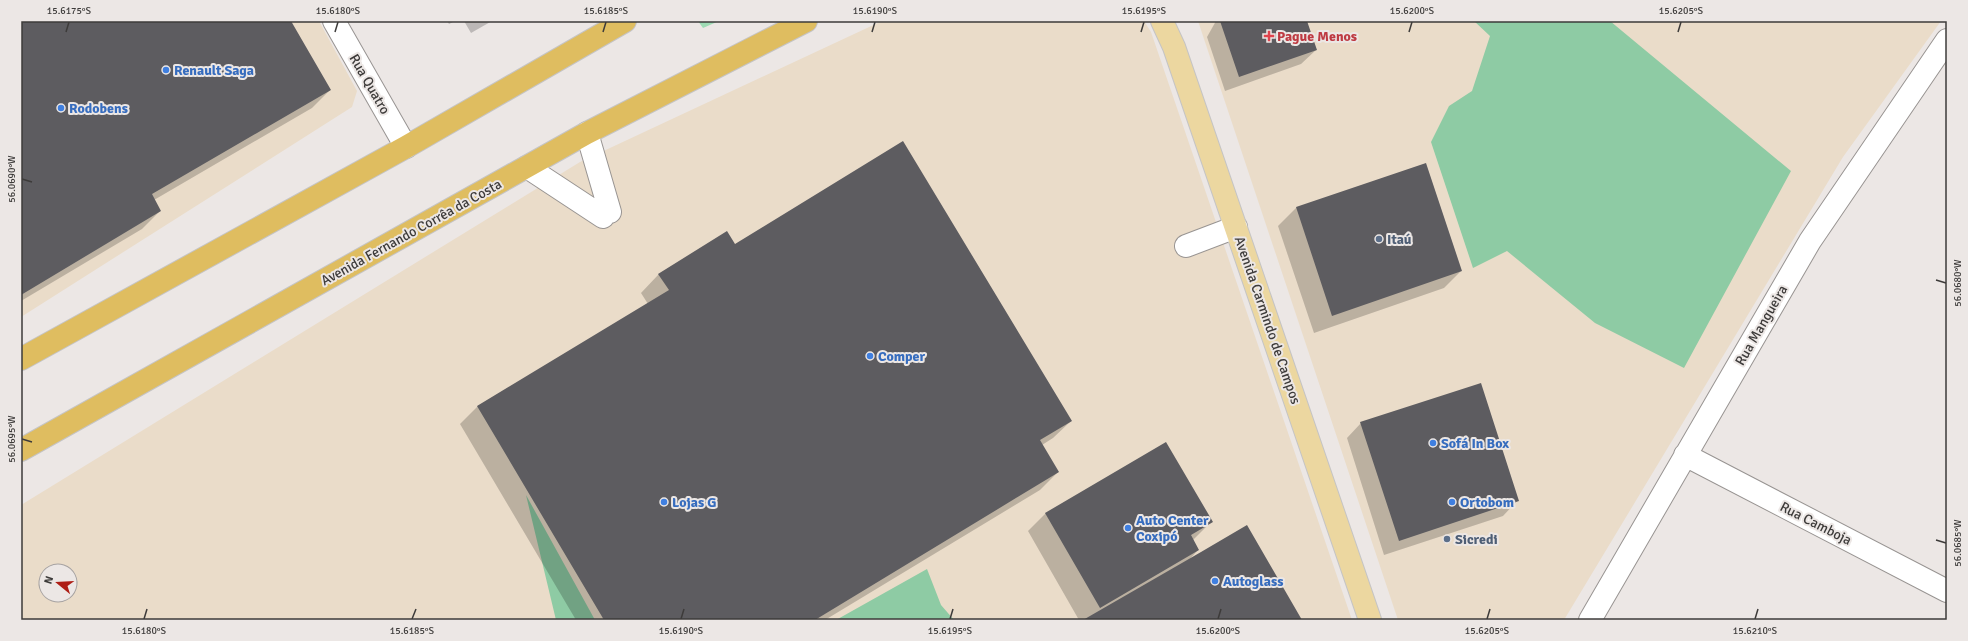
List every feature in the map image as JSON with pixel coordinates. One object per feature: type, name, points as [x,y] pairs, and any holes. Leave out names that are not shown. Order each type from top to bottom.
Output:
[{"type":"highway","points":[[21,359],[406,147],[625,21]]},
{"type":"highway","name":"Avenida Fernando Corrêa da Costa","points":[[21,450],[587,133],[806,21]]},
{"type":"main road","name":"Avenida Carmindo de Campos","points":[[1162,21],[1174,46],[1370,620]]},
{"type":"main road","points":[[1172,21],[1174,46]]},
{"type":"street","name":"Rua Quatro","points":[[334,21],[406,147]]},
{"type":"street","name":"Rua Mangueira","points":[[1590,620],[1810,241],[1947,40]]},
{"type":"street","points":[[528,167],[606,214],[587,133]]},
{"type":"street","points":[[1186,246],[1236,227]]},
{"type":"street","name":"Rua Camboja","points":[[1685,455],[1947,591]]},
{"type":"shaded area","points":[[21,21],[319,21],[357,91],[352,107],[21,317]]},
{"type":"shaded area","points":[[882,21],[1144,21],[1151,32],[1352,620],[21,620],[21,505],[580,162]]},
{"type":"shaded area","points":[[1198,21],[1941,21],[1843,157],[1564,620],[1398,620]]},
{"type":"green space","points":[[698,21],[719,21],[703,28]]},
{"type":"green space","points":[[1474,21],[1610,21],[1791,171],[1684,368],[1595,323],[1507,251],[1473,268],[1431,142],[1449,106],[1472,91],[1490,36]]},
{"type":"green space","points":[[526,495],[595,620],[556,620]]},
{"type":"green space","points":[[927,569],[941,605],[954,620],[836,620]]},
{"type":"building","points":[[21,21],[291,21],[331,90],[152,194],[161,211],[21,295]]},
{"type":"building","name":"Pague Menos","points":[[1220,21],[1307,21],[1317,50],[1239,77]]},
{"type":"building","points":[[903,141],[1072,421],[1040,440],[1059,472],[815,620],[604,620],[477,406],[669,290],[658,274],[727,231],[735,244]]},
{"type":"building","name":"Itaú","points":[[1426,163],[1462,271],[1332,316],[1296,207]]},
{"type":"building","name":"Sofá In Box","points":[[1481,383],[1519,501],[1399,541],[1360,422]]},
{"type":"building","name":"Auto Center Coxipó","points":[[1166,442],[1213,522],[1191,535],[1199,550],[1100,608],[1045,513]]},
{"type":"building","name":"Autoglass","points":[[1247,525],[1302,620],[1083,620],[1201,552]]},
{"type":"place","name":"Pague Menos","points":[[1269,36]]},
{"type":"place","name":"Renault Saga","points":[[166,70]]},
{"type":"place","name":"Rodobens","points":[[61,108]]},
{"type":"place","name":"Itaú","points":[[1379,239]]},
{"type":"place","name":"Comper","points":[[870,356]]},
{"type":"place","name":"Sofá In Box","points":[[1433,443]]},
{"type":"place","name":"Lojas G","points":[[664,502]]},
{"type":"place","name":"Ortobom","points":[[1452,502]]},
{"type":"place","name":"Auto Center Coxipó","points":[[1128,528]]},
{"type":"place","name":"Sicredi","points":[[1447,539]]},
{"type":"place","name":"Autoglass","points":[[1215,581]]}]
